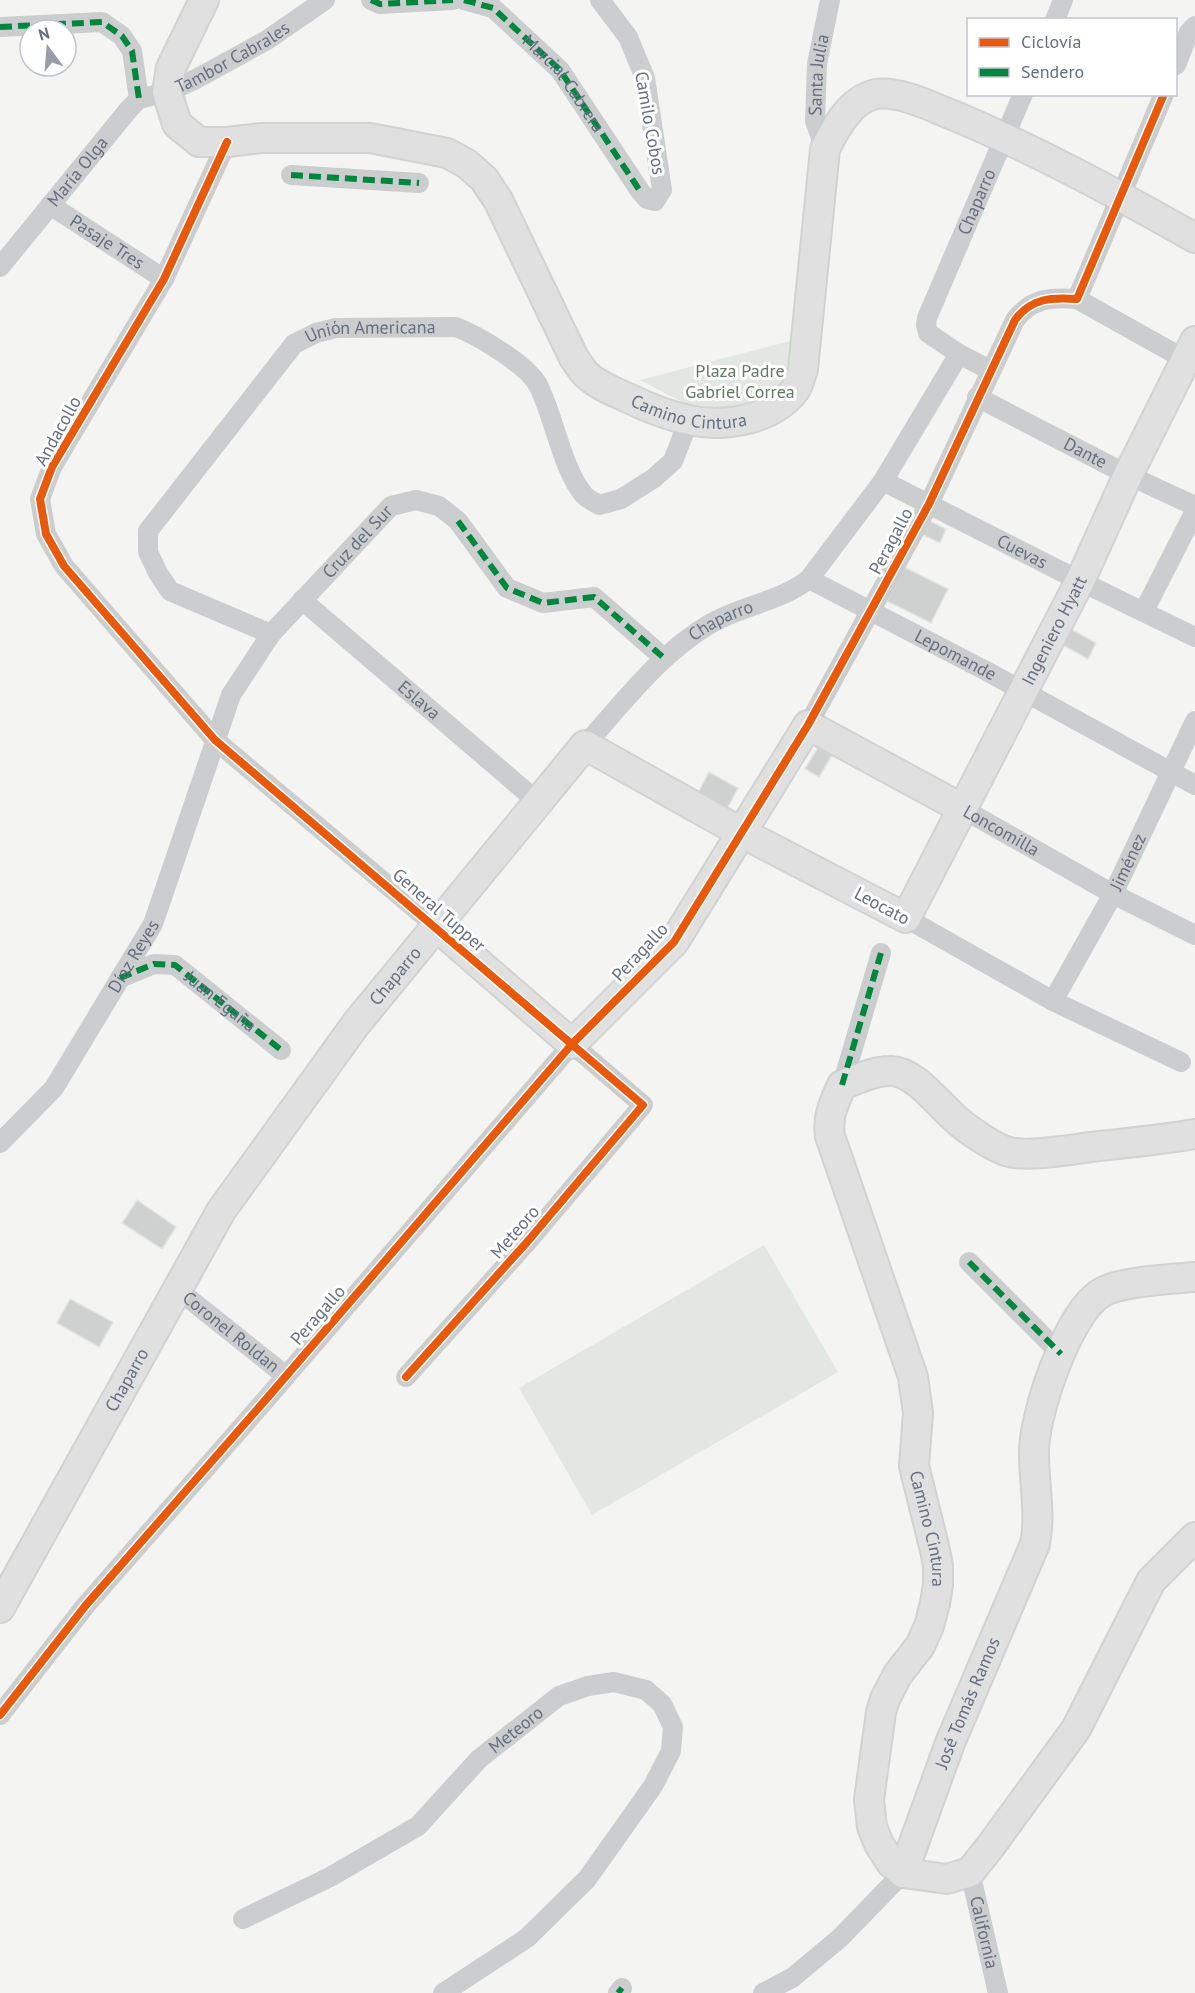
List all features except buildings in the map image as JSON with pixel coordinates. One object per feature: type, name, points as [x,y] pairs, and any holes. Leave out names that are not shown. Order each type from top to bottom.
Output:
[{"type":"street","name":"Camino Cintura","points":[[204,0],[171,68],[167,92],[177,124],[200,142],[261,138],[370,138],[447,153],[467,164],[484,179],[498,200],[574,358],[587,375],[602,386],[648,408],[689,420],[708,422],[739,420],[762,415],[781,405],[796,389],[803,369],[825,149],[839,122],[856,103],[876,94],[895,95],[922,103],[1005,137],[1122,197],[1195,238]]},
{"type":"street","name":"Tambor Cabrales","points":[[167,92],[196,79],[267,40],[326,0]]},
{"type":"street","points":[[371,0],[380,4],[453,0]]},
{"type":"street","name":"Marcial Cabrera","points":[[464,0],[493,8],[560,70],[640,191]]},
{"type":"street","name":"Camilo Cobos","points":[[600,0],[628,37],[645,78],[662,190],[655,201],[647,199],[640,191]]},
{"type":"street","name":"Santa Julia","points":[[825,149],[815,121],[816,76],[830,0]]},
{"type":"street","points":[[1056,18],[1064,0]]},
{"type":"street","points":[[0,27],[102,22],[122,36],[132,51],[139,99],[167,92]]},
{"type":"street","points":[[1177,62],[1189,32],[1195,26]]},
{"type":"street","points":[[1005,137],[1022,96]]},
{"type":"street","points":[[1163,96],[1077,299],[1190,350]]},
{"type":"street","name":"María Olga","points":[[0,267],[139,99]]},
{"type":"street","name":"Chaparro","points":[[990,370],[959,354],[928,333],[926,325],[1005,137]]},
{"type":"street","name":"Andacollo","points":[[215,740],[64,566],[46,534],[40,499],[52,467],[164,279],[227,142]]},
{"type":"street","points":[[291,175],[419,183]]},
{"type":"street","name":"Pasaje Tres","points":[[50,205],[164,279]]},
{"type":"street","name":"Peragallo","points":[[0,1715],[87,1605],[572,1044],[674,942],[808,725],[928,504],[1015,320],[1022,311],[1040,300],[1056,297],[1077,299]]},
{"type":"street","name":"Unión Americana","points":[[271,633],[170,591],[148,552],[148,531],[294,344],[316,333],[336,328],[456,327],[473,333],[523,367],[537,384],[574,478],[585,496],[599,505],[621,499],[654,478],[673,461],[689,420]]},
{"type":"street","name":"Ingeniero Hyatt","points":[[906,918],[1080,581],[1128,475],[1190,350]]},
{"type":"street","name":"Chaparro","points":[[0,1608],[221,1211],[356,1024],[585,745],[664,658],[709,624],[744,607],[778,598],[795,590],[809,579],[882,481],[959,354]]},
{"type":"street","name":"Dante","points":[[977,397],[1128,475],[1195,506]]},
{"type":"street","name":"Cuevas","points":[[882,481],[1195,637]]},
{"type":"street","name":"Cruz del Sur","points":[[215,740],[231,695],[271,633],[391,506],[416,500],[439,506],[458,521],[507,588],[543,603],[594,597],[664,658]]},
{"type":"street","points":[[1144,611],[1195,511]]},
{"type":"street","name":"Lepomande","points":[[809,579],[1023,691],[1195,785]]},
{"type":"street","name":"Eslava","points":[[302,600],[538,802]]},
{"type":"street","name":"Jiménez","points":[[1053,1001],[1113,894],[1195,721]]},
{"type":"street","name":"Loncomilla","points":[[808,725],[1113,894],[1195,935]]},
{"type":"street","name":"General Tupper","points":[[215,740],[436,926],[643,1105]]},
{"type":"street","name":"Díaz Reyes","points":[[0,1143],[54,1088],[153,924],[215,740]]},
{"type":"street","name":"Leocato","points":[[585,745],[742,833],[906,918],[1053,1001],[1181,1062]]},
{"type":"street","points":[[842,1085],[881,953]]},
{"type":"street","name":"Juan Egaña","points":[[120,978],[154,964],[175,964],[281,1050]]},
{"type":"street","points":[[842,1085],[879,1072],[891,1070],[902,1072],[914,1080],[960,1123],[993,1145],[1009,1152],[1064,1150],[1195,1134]]},
{"type":"street","name":"Camino Cintura","points":[[842,1085],[831,1109],[828,1124],[830,1136],[912,1377],[918,1413],[914,1466],[938,1566],[935,1603],[929,1626],[920,1646],[891,1686],[881,1712],[869,1800],[872,1827],[879,1844],[891,1863],[903,1873]]},
{"type":"street","name":"Meteoro","points":[[406,1377],[528,1241],[643,1105]]},
{"type":"street","points":[[969,1262],[1061,1354]]},
{"type":"street","name":"José Tomás Ramos","points":[[763,1993],[792,1978],[840,1938],[903,1873],[950,1743],[1035,1545],[1038,1528],[1035,1432],[1069,1333],[1101,1293],[1120,1286],[1195,1277]]},
{"type":"street","name":"Coronel Roldan","points":[[177,1289],[286,1376]]},
{"type":"street","points":[[903,1873],[947,1879],[970,1872],[1076,1729],[1151,1581],[1195,1537]]},
{"type":"street","name":"Meteoro","points":[[243,1919],[330,1877],[418,1826],[479,1759],[560,1696],[588,1686],[614,1682],[646,1690],[662,1704],[673,1727],[671,1751],[653,1786],[587,1879],[527,1938],[443,1993]]},
{"type":"street","name":"California","points":[[970,1872],[998,1993]]},
{"type":"green space","name":"Plaza Padre Gabriel Correa","points":[[790,341],[790,382],[754,406],[706,415],[640,380]]},
{"type":"green space","points":[[764,1245],[838,1372],[592,1515],[519,1388]]},
{"type":"marked path","points":[[371,0],[380,4],[453,0]]},
{"type":"marked path","points":[[464,0],[493,8],[560,70],[640,191]]},
{"type":"marked path","points":[[0,27],[102,22],[122,36],[132,51],[139,99]]},
{"type":"marked path","points":[[291,175],[419,183]]},
{"type":"marked path","points":[[458,521],[507,588],[543,603],[594,597],[664,658]]},
{"type":"marked path","points":[[842,1085],[881,953]]},
{"type":"marked path","points":[[120,978],[154,964],[175,965],[281,1050]]},
{"type":"marked path","points":[[969,1262],[1061,1354]]},
{"type":"marked path","points":[[618,1993],[622,1988]]},
{"type":"cycle path","points":[[0,1715],[86,1605],[572,1044],[674,942],[808,725],[929,504],[1015,320],[1028,307],[1043,300],[1077,299],[1163,96]]},
{"type":"cycle path","points":[[227,142],[164,279],[52,467],[40,499],[46,534],[64,566],[215,740],[643,1105],[528,1241],[406,1377]]}]
